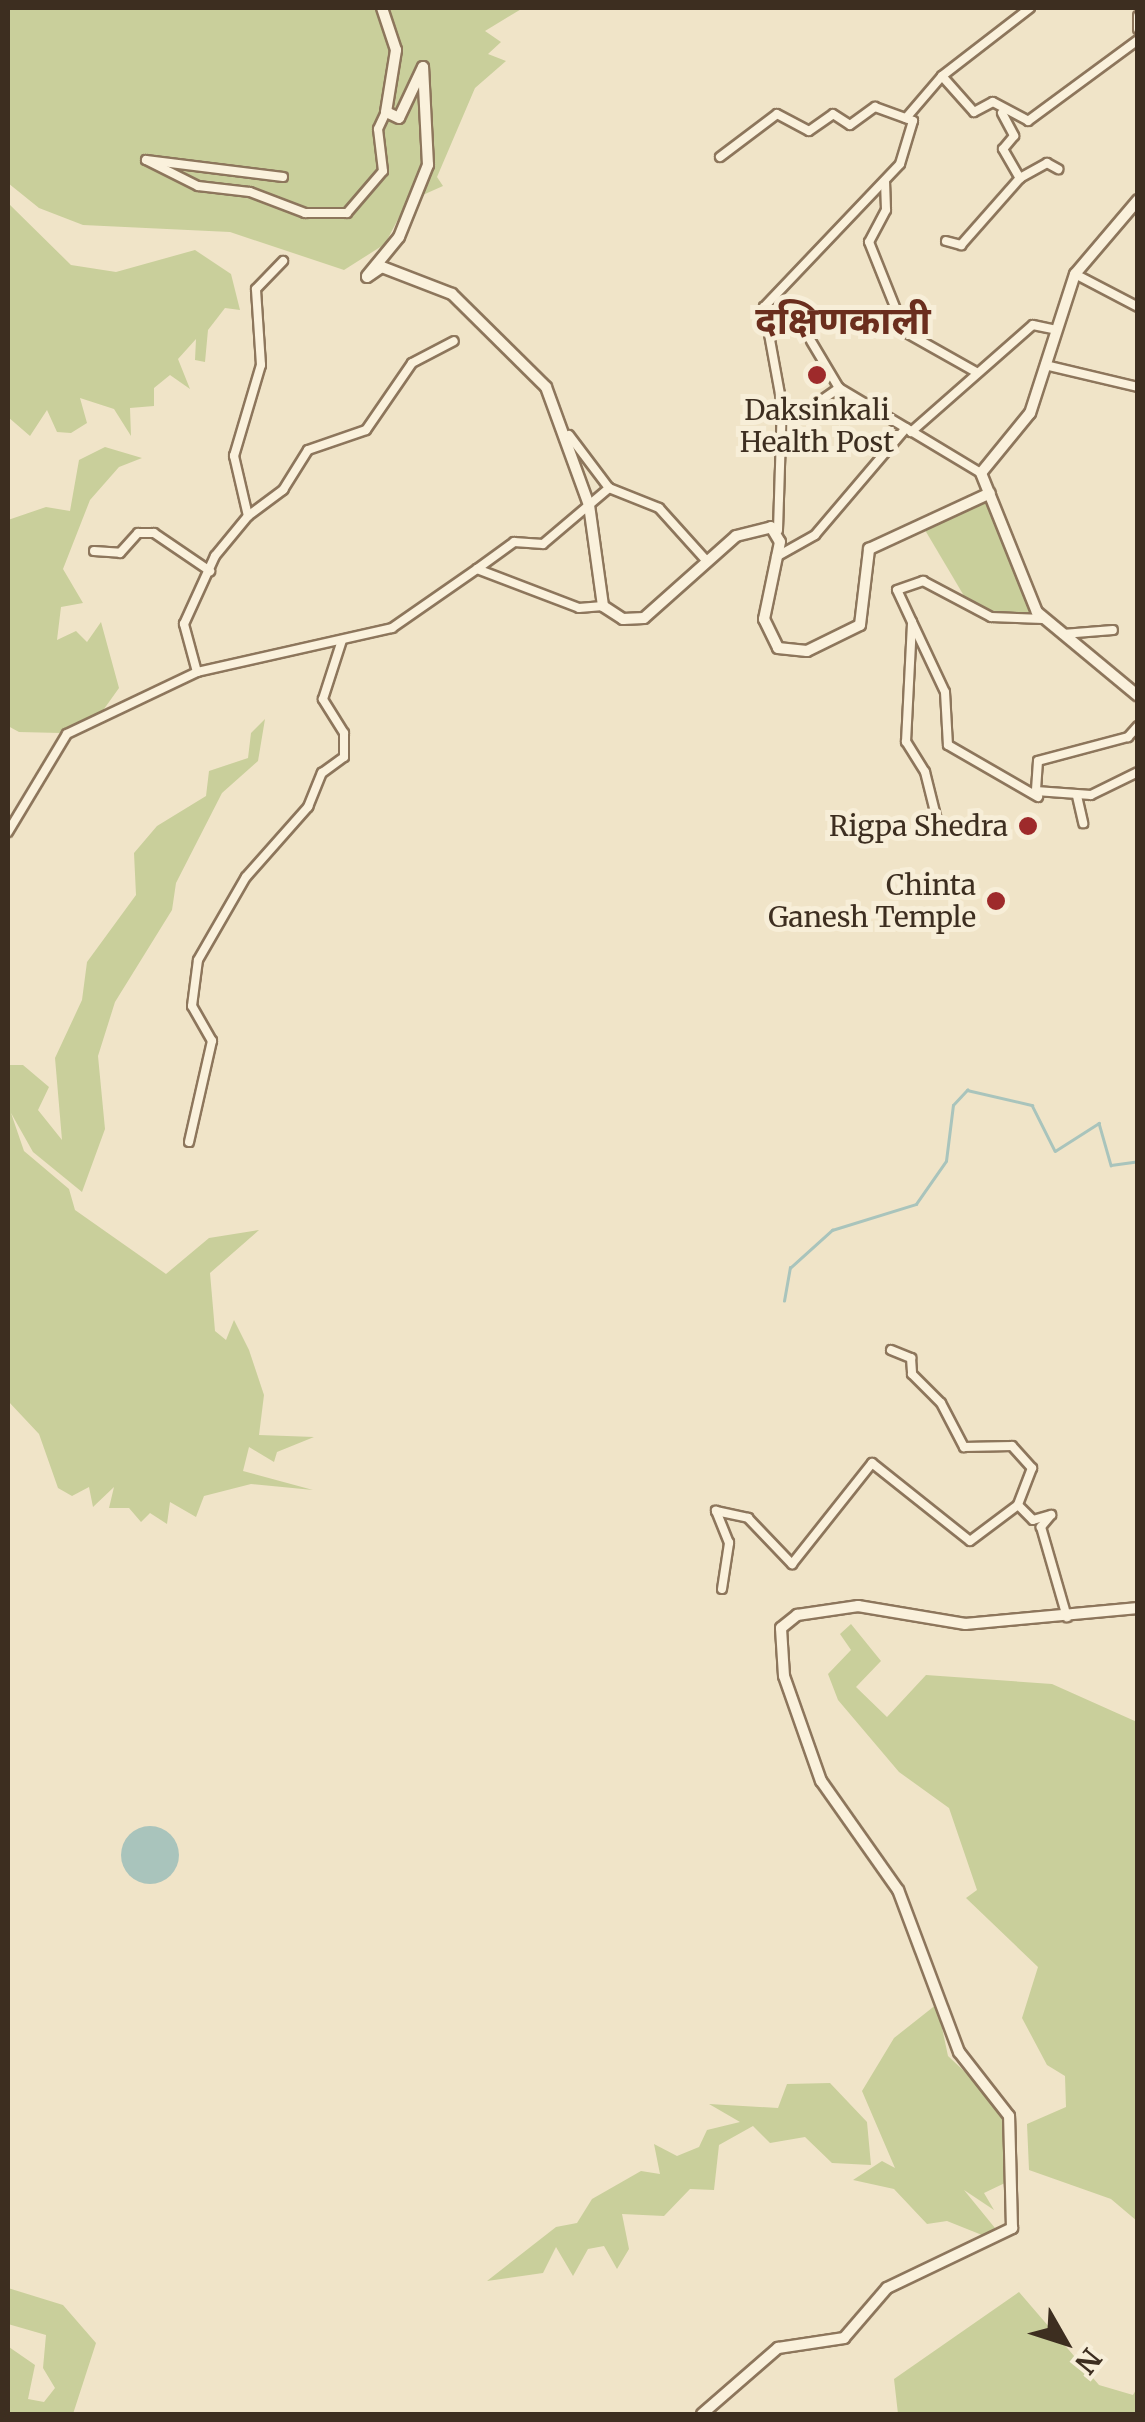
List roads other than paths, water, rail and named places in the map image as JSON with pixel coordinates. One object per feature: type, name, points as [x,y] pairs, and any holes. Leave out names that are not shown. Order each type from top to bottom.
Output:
[{"type":"main road","points":[[382,8],[396,50],[386,112],[399,118],[424,67],[426,172],[399,237],[367,277],[382,267],[452,294],[546,387],[569,436],[589,505],[603,606],[644,618],[736,536],[778,530],[764,619],[778,648],[806,652],[860,625],[869,550],[990,492]]},
{"type":"main road","points":[[1138,200],[1076,274],[1052,329],[1030,414],[981,473],[1042,619],[1138,696]]},
{"type":"main road","points":[[702,2414],[778,2348],[844,2338],[887,2288],[1012,2228],[1009,2116],[960,2052],[898,1890],[820,1781],[784,1676],[781,1628],[797,1615],[858,1606],[965,1624],[1138,1608]]},
{"type":"street","points":[[906,118],[942,76],[1030,8]]},
{"type":"street","points":[[1138,16],[1138,28]]},
{"type":"street","points":[[1002,114],[1028,120],[1138,40]]},
{"type":"street","points":[[942,76],[974,112],[994,102],[1014,136],[1003,149],[1020,178]]},
{"type":"street","points":[[720,157],[777,114],[809,131],[833,114],[850,125],[875,107],[913,122],[900,164],[764,307],[782,405],[778,530]]},
{"type":"street","points":[[283,178],[146,160],[198,186],[250,192],[305,213],[346,213],[383,171],[378,129],[386,112]]},
{"type":"street","points":[[946,241],[961,245],[1020,178],[1047,163],[1058,169]]},
{"type":"street","points":[[885,181],[886,210],[869,242],[905,332],[976,372]]},
{"type":"street","points":[[248,516],[234,456],[261,365],[256,289],[283,261]]},
{"type":"street","points":[[1076,274],[1138,307]]},
{"type":"street","points":[[776,557],[814,536],[909,430],[1032,325],[1052,329]]},
{"type":"street","points":[[197,672],[184,624],[210,572],[248,516],[283,490],[308,450],[366,430],[412,363],[454,341]]},
{"type":"street","points":[[811,341],[838,388],[981,473]]},
{"type":"street","points":[[1044,365],[1138,386]]},
{"type":"street","points":[[782,405],[809,408],[838,388]]},
{"type":"street","points":[[569,436],[609,488],[659,508],[706,559]]},
{"type":"street","points":[[8,832],[67,734],[197,672],[403,623],[514,542],[543,544],[609,488]]},
{"type":"street","points":[[94,551],[120,553],[138,533],[154,533],[210,572]]},
{"type":"street","points":[[477,569],[579,608],[603,606]]},
{"type":"street","points":[[1042,619],[991,617],[913,579],[897,590],[945,692],[948,745],[1038,798],[1077,796],[1138,772]]},
{"type":"street","points":[[912,622],[906,742],[925,772],[939,828]]},
{"type":"street","points":[[1060,637],[1113,630]]},
{"type":"street","points":[[189,1142],[212,1040],[192,1006],[198,960],[246,877],[308,807],[322,773],[344,757],[344,732],[324,699],[342,640]]},
{"type":"street","points":[[1038,798],[1038,761],[1128,737],[1138,726]]},
{"type":"street","points":[[1077,796],[1083,823]]},
{"type":"street","points":[[722,1590],[729,1543],[716,1511],[748,1518],[792,1564],[872,1462],[970,1541],[1018,1505],[1035,1475],[1021,1452],[991,1442],[964,1447],[941,1403],[912,1374],[911,1358],[891,1350]]},
{"type":"street","points":[[1018,1505],[1033,1520],[1050,1514],[1041,1527],[1067,1617]]},
{"type":"water","points":[[150,1826],[171,1834],[179,1855],[171,1876],[150,1884],[129,1876],[121,1855],[129,1834]]},
{"type":"waterway","points":[[784,1301],[790,1268],[832,1230],[916,1204],[946,1161],[953,1105],[967,1090],[1032,1105],[1055,1151],[1099,1123],[1111,1165],[1138,1161]]},
{"type":"place","name":"Daksinkali Health Post","points":[[817,375]]},
{"type":"place","name":"Rigpa Shedra","points":[[1028,826]]},
{"type":"place","name":"Chinta Ganesh Temple","points":[[996,901]]},
{"type":"district","name":"दक्षि‍णकाली","points":[[843,321]]}]
